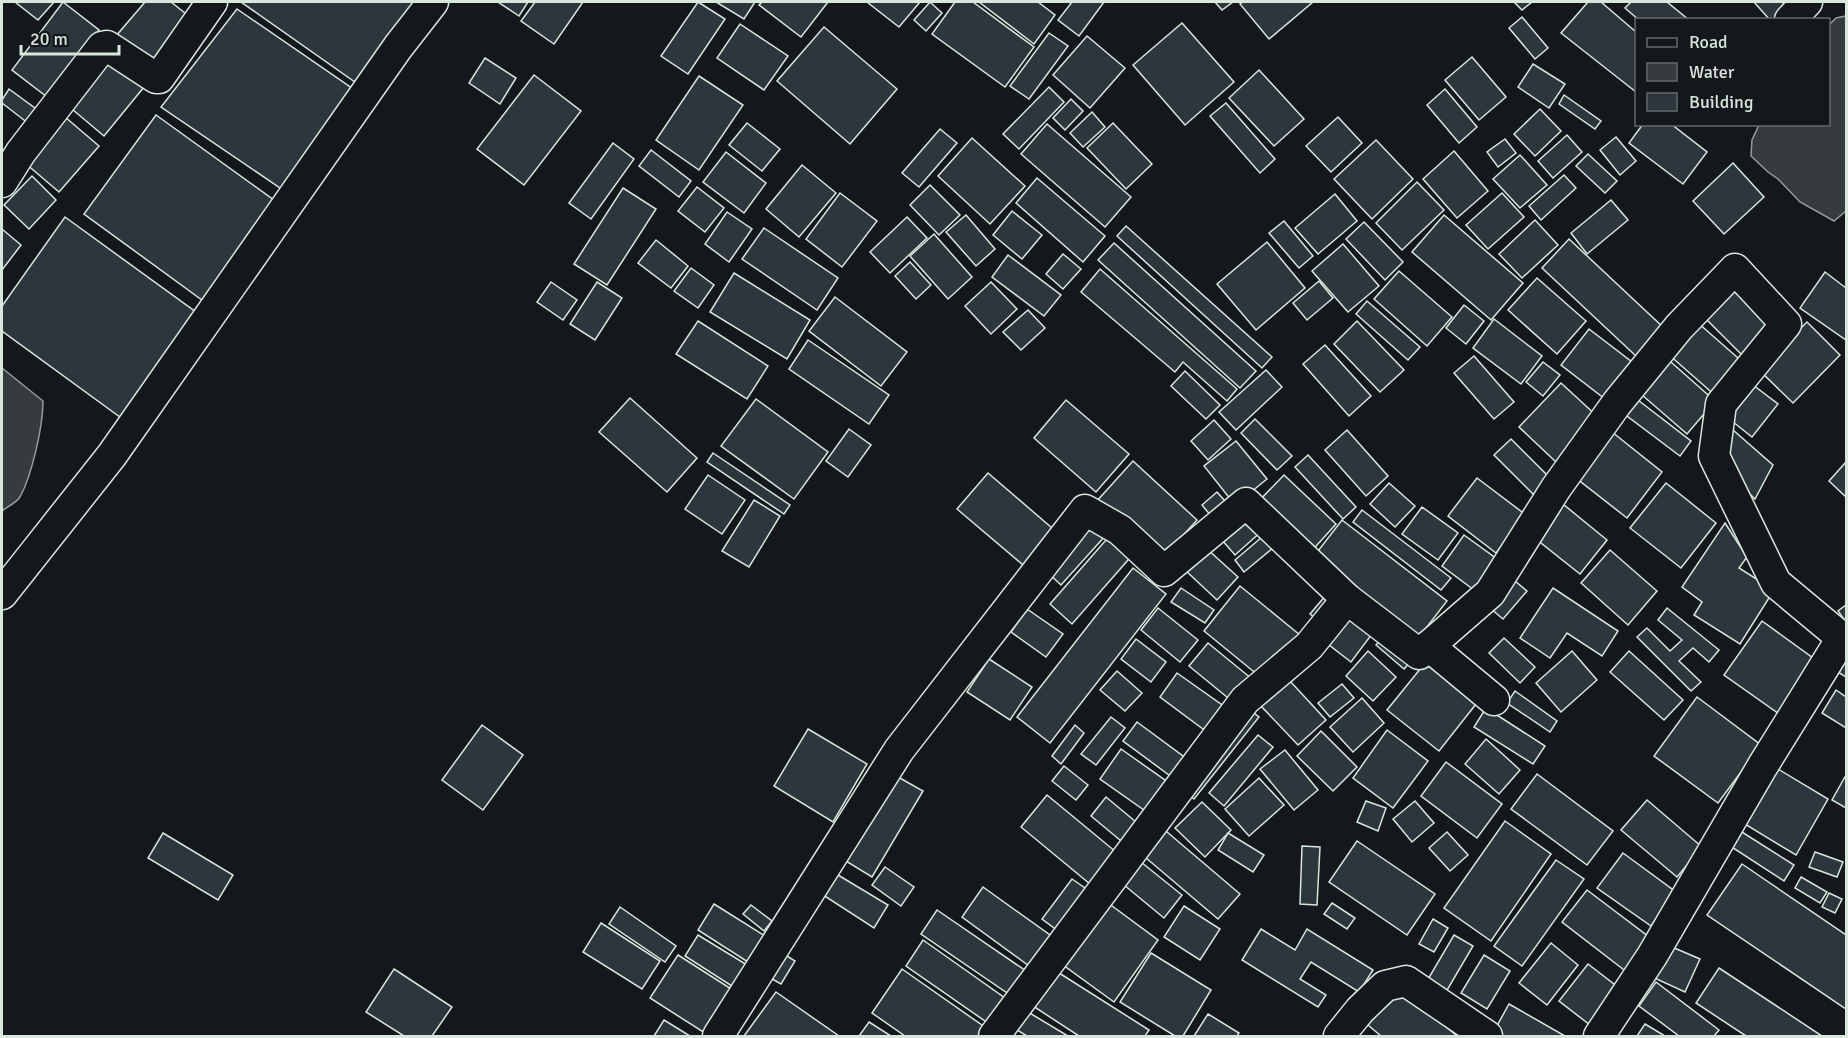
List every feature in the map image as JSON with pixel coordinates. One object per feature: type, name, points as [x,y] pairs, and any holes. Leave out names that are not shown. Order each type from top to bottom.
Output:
[{"type":"street","points":[[2,182],[21,152],[102,47],[107,46],[159,78],[212,2]]},
{"type":"street","points":[[2,594],[112,455],[391,56],[433,2]]},
{"type":"street","points":[[1792,18],[1808,2]]},
{"type":"street","points":[[718,1036],[899,750],[1085,510],[1120,530],[1164,571],[1246,503],[1347,599],[1419,654],[1490,593],[1556,488],[1617,404],[1679,327],[1735,268],[1786,324],[1721,404],[1714,456],[1776,583],[1842,638],[1762,767],[1652,956],[1599,1036]]},
{"type":"street","points":[[994,1036],[1245,700],[1309,646],[1347,599]]},
{"type":"street","points":[[1429,646],[1494,700]]},
{"type":"street","points":[[1339,1036],[1360,1010],[1385,986],[1406,981],[1487,1036]]},
{"type":"water","points":[[1846,16],[1846,211],[1834,221],[1800,202],[1751,156],[1752,140],[1759,126],[1830,126],[1830,24],[1836,18]]},
{"type":"water","points":[[2,368],[43,401],[36,450],[29,476],[20,497],[2,511]]},
{"type":"building","points":[[15,2],[54,2],[38,20]]},
{"type":"building","points":[[63,2],[99,30],[47,97],[12,70]]},
{"type":"building","points":[[145,2],[171,2],[195,21],[156,69],[116,36]]},
{"type":"building","points":[[241,2],[425,2],[362,87]]},
{"type":"building","points":[[498,2],[528,2],[519,16]]},
{"type":"building","points":[[535,2],[583,2],[554,44],[521,21]]},
{"type":"building","points":[[698,2],[725,19],[688,74],[661,56]]},
{"type":"building","points":[[716,2],[755,2],[744,19]]},
{"type":"building","points":[[762,2],[828,2],[801,37],[759,5]]},
{"type":"building","points":[[867,2],[920,2],[899,27]]},
{"type":"building","points":[[930,2],[942,13],[926,31],[914,20]]},
{"type":"building","points":[[955,2],[973,2],[1034,47],[1005,87],[932,34]]},
{"type":"building","points":[[979,2],[1038,2],[1055,15],[1034,44]]},
{"type":"building","points":[[1072,2],[1104,2],[1079,36],[1058,20]]},
{"type":"building","points":[[1215,2],[1233,2],[1222,10]]},
{"type":"building","points":[[1243,2],[1313,2],[1269,39],[1240,4]]},
{"type":"building","points":[[1514,2],[1532,2],[1522,10]]},
{"type":"building","points":[[1588,2],[1601,2],[1635,31],[1635,91],[1561,33]]},
{"type":"building","points":[[1631,2],[1667,2],[1687,18],[1637,18],[1625,8]]},
{"type":"building","points":[[1754,2],[1782,2],[1792,14],[1787,18],[1768,18]]},
{"type":"building","points":[[237,9],[359,93],[286,192],[161,107]]},
{"type":"building","points":[[1522,17],[1548,48],[1535,59],[1509,28]]},
{"type":"building","points":[[1182,23],[1234,82],[1185,125],[1133,65]]},
{"type":"building","points":[[740,24],[788,56],[764,90],[717,58]]},
{"type":"building","points":[[824,27],[897,89],[850,144],[777,81]]},
{"type":"building","points":[[1049,33],[1068,46],[1029,99],[1010,86]]},
{"type":"building","points":[[1087,36],[1125,68],[1090,108],[1053,75]]},
{"type":"building","points":[[106,56],[144,87],[104,136],[66,104]]},
{"type":"building","points":[[1472,57],[1506,97],[1479,120],[1445,80]]},
{"type":"building","points":[[485,58],[516,78],[500,104],[469,83]]},
{"type":"building","points":[[1533,64],[1565,84],[1549,108],[1518,87]]},
{"type":"building","points":[[1259,70],[1304,119],[1274,146],[1229,98]]},
{"type":"building","points":[[534,75],[581,111],[524,185],[477,149]]},
{"type":"building","points":[[699,76],[743,105],[699,170],[656,140]]},
{"type":"building","points":[[1049,87],[1064,102],[1019,149],[1003,134]]},
{"type":"building","points":[[9,89],[43,114],[33,127],[2,103]]},
{"type":"building","points":[[1445,89],[1477,127],[1459,143],[1427,105]]},
{"type":"building","points":[[1564,95],[1601,121],[1595,129],[1559,104]]},
{"type":"building","points":[[1071,99],[1083,111],[1065,130],[1053,118]]},
{"type":"building","points":[[1226,103],[1275,159],[1260,173],[1210,116]]},
{"type":"building","points":[[1540,109],[1561,131],[1535,156],[1514,134]]},
{"type":"building","points":[[1092,112],[1105,127],[1083,147],[1070,133]]},
{"type":"building","points":[[156,115],[278,203],[206,303],[84,214]]},
{"type":"building","points":[[65,117],[99,146],[59,192],[25,163]]},
{"type":"building","points":[[1338,117],[1362,143],[1331,172],[1306,146]]},
{"type":"building","points":[[747,123],[780,149],[762,171],[729,145]]},
{"type":"building","points":[[1113,123],[1152,164],[1126,189],[1087,148]]},
{"type":"building","points":[[1047,124],[1131,197],[1105,227],[1021,154]]},
{"type":"building","points":[[1642,126],[1674,126],[1707,152],[1683,184],[1629,143]]},
{"type":"building","points":[[940,129],[957,143],[919,187],[902,173]]},
{"type":"building","points":[[1567,135],[1582,152],[1553,178],[1538,161]]},
{"type":"building","points":[[1616,137],[1636,161],[1620,175],[1600,150]]},
{"type":"building","points":[[972,138],[1025,186],[990,224],[938,176]]},
{"type":"building","points":[[1505,139],[1516,153],[1498,167],[1487,152]]},
{"type":"building","points":[[1376,140],[1413,179],[1372,219],[1334,179]]},
{"type":"building","points":[[613,143],[634,159],[591,219],[569,203]]},
{"type":"building","points":[[651,150],[691,181],[679,197],[639,166]]},
{"type":"building","points":[[1454,151],[1488,191],[1457,218],[1423,179]]},
{"type":"building","points":[[726,152],[766,183],[744,213],[703,182]]},
{"type":"building","points":[[1588,154],[1617,181],[1605,193],[1576,166]]},
{"type":"building","points":[[1520,155],[1547,185],[1520,208],[1493,179]]},
{"type":"building","points":[[1733,163],[1764,197],[1724,234],[1693,201]]},
{"type":"building","points":[[802,165],[836,193],[799,237],[766,209]]},
{"type":"building","points":[[1564,175],[1576,188],[1541,220],[1529,206]]},
{"type":"building","points":[[32,176],[56,200],[29,229],[4,205]]},
{"type":"building","points":[[1037,178],[1105,236],[1083,262],[1016,203]]},
{"type":"building","points":[[1417,182],[1444,210],[1402,250],[1376,223]]},
{"type":"building","points":[[930,185],[960,215],[939,235],[910,205]]},
{"type":"building","points":[[697,187],[724,208],[705,232],[678,211]]},
{"type":"building","points":[[623,188],[656,209],[607,285],[574,264]]},
{"type":"building","points":[[840,193],[877,221],[842,267],[806,239]]},
{"type":"building","points":[[1502,193],[1524,217],[1488,249],[1466,225]]},
{"type":"building","points":[[1335,194],[1357,221],[1318,254],[1295,228]]},
{"type":"building","points":[[1611,200],[1628,220],[1587,254],[1571,233]]},
{"type":"building","points":[[1012,211],[1042,235],[1022,259],[993,235]]},
{"type":"building","points":[[727,212],[752,229],[729,262],[705,244]]},
{"type":"building","points":[[966,215],[995,249],[976,266],[946,232]]},
{"type":"building","points":[[1444,215],[1523,283],[1491,320],[1412,252]]},
{"type":"building","points":[[65,217],[200,315],[124,420],[2,331],[2,306]]},
{"type":"building","points":[[907,217],[927,238],[890,273],[870,252]]},
{"type":"building","points":[[1535,220],[1558,245],[1522,278],[1499,254]]},
{"type":"building","points":[[1284,221],[1313,256],[1299,268],[1269,233]]},
{"type":"building","points":[[1364,222],[1403,262],[1385,280],[1346,239]]},
{"type":"building","points":[[1126,226],[1272,357],[1262,368],[1117,236]]},
{"type":"building","points":[[764,228],[838,278],[817,310],[742,259]]},
{"type":"building","points":[[2,229],[21,245],[2,270]]},
{"type":"building","points":[[934,234],[972,277],[948,299],[910,256]]},
{"type":"building","points":[[1569,239],[1664,328],[1637,357],[1542,268]]},
{"type":"building","points":[[656,240],[688,266],[671,288],[638,263]]},
{"type":"building","points":[[1267,242],[1305,288],[1256,330],[1217,284]]},
{"type":"building","points":[[1114,243],[1256,371],[1240,388],[1098,260]]},
{"type":"building","points":[[1343,244],[1379,286],[1348,312],[1312,271]]},
{"type":"building","points":[[1063,254],[1081,269],[1063,289],[1046,274]]},
{"type":"building","points":[[1008,255],[1061,295],[1044,316],[992,277]]},
{"type":"building","points":[[910,262],[931,285],[916,299],[895,276]]},
{"type":"building","points":[[691,268],[714,285],[698,308],[674,291]]},
{"type":"building","points":[[1100,269],[1237,389],[1227,401],[1183,362],[1175,372],[1081,292]]},
{"type":"building","points":[[1399,271],[1452,317],[1427,346],[1374,299]]},
{"type":"building","points":[[1825,272],[1846,288],[1846,340],[1800,308]]},
{"type":"building","points":[[734,273],[810,320],[787,359],[710,312]]},
{"type":"building","points":[[1732,277],[1778,323],[1744,357],[1698,311]]},
{"type":"building","points":[[1537,278],[1586,321],[1557,354],[1508,310]]},
{"type":"building","points":[[1319,281],[1333,298],[1307,320],[1293,303]]},
{"type":"building","points":[[551,282],[577,300],[563,320],[537,302]]},
{"type":"building","points":[[597,282],[622,298],[595,340],[570,324]]},
{"type":"building","points":[[991,282],[1017,309],[991,334],[965,306]]},
{"type":"building","points":[[835,297],[907,352],[881,386],[809,331]]},
{"type":"building","points":[[1367,301],[1420,347],[1408,360],[1356,314]]},
{"type":"building","points":[[1464,305],[1484,321],[1466,344],[1446,328]]},
{"type":"building","points":[[1028,310],[1045,328],[1021,350],[1003,332]]},
{"type":"building","points":[[1494,319],[1542,356],[1521,384],[1473,348]]},
{"type":"building","points":[[698,321],[768,366],[747,399],[676,354]]},
{"type":"building","points":[[1357,321],[1404,370],[1380,392],[1334,344]]},
{"type":"building","points":[[1697,322],[1746,365],[1717,397],[1668,354]]},
{"type":"building","points":[[1807,322],[1840,355],[1793,403],[1759,370]]},
{"type":"building","points":[[1589,329],[1632,362],[1605,399],[1561,365]]},
{"type":"building","points":[[808,340],[889,395],[869,424],[789,369]]},
{"type":"building","points":[[1325,345],[1371,396],[1349,416],[1303,364]]},
{"type":"building","points":[[1663,355],[1715,401],[1687,434],[1634,388]]},
{"type":"building","points":[[1474,356],[1514,402],[1494,419],[1454,373]]},
{"type":"building","points":[[1543,362],[1560,375],[1543,396],[1526,382]]},
{"type":"building","points":[[1266,370],[1282,387],[1236,430],[1219,412]]},
{"type":"building","points":[[1185,371],[1220,405],[1206,419],[1171,386]]},
{"type":"building","points":[[1749,382],[1778,404],[1752,437],[1723,414]]},
{"type":"building","points":[[1561,383],[1599,418],[1557,463],[1519,427]]},
{"type":"building","points":[[1634,397],[1691,441],[1680,456],[1623,413]]},
{"type":"building","points":[[630,398],[697,458],[667,492],[599,432]]},
{"type":"building","points":[[756,399],[828,452],[794,499],[721,446]]},
{"type":"building","points":[[1066,400],[1129,454],[1096,492],[1034,438]]},
{"type":"building","points":[[1255,419],[1292,456],[1277,470],[1241,433]]},
{"type":"building","points":[[1214,420],[1231,439],[1208,460],[1191,441]]},
{"type":"building","points":[[849,429],[871,445],[848,477],[826,461]]},
{"type":"building","points":[[1347,430],[1388,476],[1366,496],[1325,450]]},
{"type":"building","points":[[1733,430],[1773,465],[1755,499],[1729,474],[1735,465],[1719,451]]},
{"type":"building","points":[[1612,432],[1662,472],[1627,518],[1576,478]]},
{"type":"building","points":[[1511,439],[1552,480],[1535,496],[1494,455]]},
{"type":"building","points":[[1236,441],[1267,479],[1235,505],[1204,466]]},
{"type":"building","points":[[713,453],[790,505],[784,514],[707,462]]},
{"type":"building","points":[[1308,455],[1356,507],[1343,519],[1295,467]]},
{"type":"building","points":[[1133,461],[1197,520],[1160,561],[1096,502]]},
{"type":"building","points":[[1846,462],[1846,497],[1829,481]]},
{"type":"building","points":[[988,473],[1059,534],[1029,570],[957,509]]},
{"type":"building","points":[[708,475],[745,500],[722,534],[685,509]]},
{"type":"building","points":[[1284,475],[1336,524],[1308,555],[1254,506]]},
{"type":"building","points":[[1477,478],[1526,515],[1496,553],[1448,516]]},
{"type":"building","points":[[1389,483],[1415,506],[1395,527],[1370,504]]},
{"type":"building","points":[[1666,483],[1716,523],[1681,568],[1630,528]]},
{"type":"building","points":[[1217,492],[1232,509],[1216,522],[1202,505]]},
{"type":"building","points":[[754,500],[780,516],[749,567],[722,551]]},
{"type":"building","points":[[1558,500],[1607,540],[1580,574],[1531,535]]},
{"type":"building","points":[[1244,507],[1263,530],[1235,555],[1215,532]]},
{"type":"building","points":[[1422,507],[1458,533],[1438,560],[1402,534]]},
{"type":"building","points":[[1362,510],[1451,578],[1441,590],[1353,522]]},
{"type":"building","points":[[1090,520],[1106,535],[1061,585],[1045,570]]},
{"type":"building","points":[[1342,520],[1447,601],[1416,641],[1311,560]]},
{"type":"building","points":[[1725,523],[1747,557],[1739,568],[1774,590],[1740,644],[1694,615],[1702,602],[1682,587]]},
{"type":"building","points":[[1269,531],[1279,543],[1244,572],[1235,560]]},
{"type":"building","points":[[1113,532],[1135,552],[1072,624],[1050,604]]},
{"type":"building","points":[[1464,535],[1497,559],[1474,590],[1442,566]]},
{"type":"building","points":[[1206,548],[1238,577],[1217,600],[1185,570]]},
{"type":"building","points":[[1610,550],[1657,591],[1628,625],[1581,583]]},
{"type":"building","points":[[1133,568],[1166,594],[1050,743],[1017,717]]},
{"type":"building","points":[[1508,575],[1527,591],[1503,619],[1484,603]]},
{"type":"building","points":[[1240,586],[1300,635],[1264,680],[1204,631]]},
{"type":"building","points":[[1181,588],[1214,610],[1205,623],[1171,602]]},
{"type":"building","points":[[1332,588],[1320,622],[1310,614]]},
{"type":"building","points":[[1553,588],[1618,631],[1602,656],[1567,633],[1550,658],[1520,638]]},
{"type":"building","points":[[1846,605],[1846,622],[1838,611]]},
{"type":"building","points":[[1351,606],[1378,626],[1351,662],[1324,641]]},
{"type":"building","points":[[1158,608],[1198,640],[1180,662],[1141,630]]},
{"type":"building","points":[[1667,608],[1719,650],[1709,662],[1693,648],[1679,661],[1701,682],[1691,691],[1637,637],[1647,628],[1670,651],[1682,640],[1658,620]]},
{"type":"building","points":[[1027,609],[1063,634],[1046,657],[1011,632]]},
{"type":"building","points":[[1762,621],[1820,663],[1782,716],[1724,675]]},
{"type":"building","points":[[1386,633],[1414,658],[1404,669],[1376,645]]},
{"type":"building","points":[[1504,638],[1535,667],[1520,683],[1489,653]]},
{"type":"building","points":[[1136,639],[1166,662],[1151,682],[1121,659]]},
{"type":"building","points":[[1208,643],[1252,679],[1233,702],[1189,666]]},
{"type":"building","points":[[1846,646],[1846,677],[1831,668]]},
{"type":"building","points":[[1368,651],[1396,677],[1373,701],[1346,676]]},
{"type":"building","points":[[1572,651],[1597,680],[1561,712],[1536,683]]},
{"type":"building","points":[[1629,651],[1683,700],[1664,720],[1610,672]]},
{"type":"building","points":[[989,659],[1032,687],[1010,720],[967,692]]},
{"type":"building","points":[[1425,663],[1476,704],[1439,751],[1387,710]]},
{"type":"building","points":[[1117,671],[1142,693],[1125,711],[1100,690]]},
{"type":"building","points":[[1177,673],[1225,707],[1207,732],[1160,697]]},
{"type":"building","points":[[1289,680],[1326,720],[1298,745],[1261,706]]},
{"type":"building","points":[[1342,684],[1354,698],[1330,717],[1318,703]]},
{"type":"building","points":[[1836,690],[1846,697],[1846,728],[1822,713]]},
{"type":"building","points":[[1515,691],[1557,721],[1550,732],[1507,703]]},
{"type":"building","points":[[1697,697],[1761,745],[1718,803],[1654,756]]},
{"type":"building","points":[[1362,698],[1384,723],[1353,752],[1330,727]]},
{"type":"building","points":[[1247,708],[1259,717],[1194,799],[1183,791]]},
{"type":"building","points":[[1486,708],[1545,746],[1533,764],[1474,727]]},
{"type":"building","points":[[1111,717],[1125,728],[1096,765],[1081,754]]},
{"type":"building","points":[[1137,722],[1187,759],[1173,778],[1123,741]]},
{"type":"building","points":[[482,725],[523,755],[483,810],[442,780]]},
{"type":"building","points":[[1075,725],[1084,733],[1061,764],[1052,756]]},
{"type":"building","points":[[808,729],[867,764],[833,822],[774,786]]},
{"type":"building","points":[[1387,730],[1428,761],[1393,808],[1353,778]]},
{"type":"building","points":[[1321,731],[1357,767],[1333,791],[1297,756]]},
{"type":"building","points":[[1258,735],[1273,747],[1224,806],[1209,793]]},
{"type":"building","points":[[1486,739],[1520,770],[1499,794],[1465,764]]},
{"type":"building","points":[[1121,749],[1172,785],[1151,815],[1100,779]]},
{"type":"building","points":[[1285,750],[1318,790],[1294,810],[1260,769]]},
{"type":"building","points":[[1446,762],[1502,804],[1477,838],[1421,796]]},
{"type":"building","points":[[1768,763],[1828,799],[1796,855],[1735,818]]},
{"type":"building","points":[[1064,766],[1088,785],[1076,800],[1052,781]]},
{"type":"building","points":[[891,773],[923,791],[872,877],[841,858]]},
{"type":"building","points":[[1537,774],[1613,831],[1587,865],[1511,809]]},
{"type":"building","points":[[1846,775],[1846,808],[1832,800]]},
{"type":"building","points":[[1259,778],[1284,805],[1249,836],[1225,809]]},
{"type":"building","points":[[1047,795],[1116,852],[1090,884],[1021,827]]},
{"type":"building","points":[[1106,797],[1142,827],[1126,845],[1091,816]]},
{"type":"building","points":[[1647,800],[1702,847],[1677,877],[1621,830]]},
{"type":"building","points":[[1366,801],[1386,808],[1378,831],[1357,822]]},
{"type":"building","points":[[1415,801],[1434,823],[1412,842],[1393,819]]},
{"type":"building","points":[[1202,802],[1231,830],[1205,857],[1175,828]]},
{"type":"building","points":[[1505,821],[1551,854],[1491,941],[1444,908]]},
{"type":"building","points":[[1160,826],[1240,894],[1218,919],[1139,852]]},
{"type":"building","points":[[1734,827],[1794,865],[1784,881],[1724,842]]},
{"type":"building","points":[[1447,832],[1468,855],[1450,871],[1429,848]]},
{"type":"building","points":[[163,833],[233,875],[218,900],[148,858]]},
{"type":"building","points":[[1228,833],[1264,855],[1253,872],[1218,850]]},
{"type":"building","points":[[1357,841],[1435,894],[1407,935],[1329,882]]},
{"type":"building","points":[[1302,846],[1320,847],[1317,905],[1300,904]]},
{"type":"building","points":[[1815,852],[1843,862],[1837,877],[1809,867]]},
{"type":"building","points":[[1623,853],[1676,892],[1651,926],[1597,888]]},
{"type":"building","points":[[1136,858],[1182,895],[1164,918],[1118,880]]},
{"type":"building","points":[[1556,860],[1584,879],[1522,966],[1494,946]]},
{"type":"building","points":[[1742,864],[1846,935],[1846,1009],[1707,915]]},
{"type":"building","points":[[885,867],[914,887],[901,906],[872,885]]},
{"type":"building","points":[[833,872],[888,905],[874,928],[820,893]]},
{"type":"building","points":[[1801,877],[1827,892],[1820,903],[1795,888]]},
{"type":"building","points":[[1072,879],[1095,895],[1065,936],[1042,919]]},
{"type":"building","points":[[983,887],[1057,940],[1036,971],[962,917]]},
{"type":"building","points":[[1587,890],[1653,940],[1628,973],[1562,922]]},
{"type":"building","points":[[1829,893],[1842,899],[1835,913],[1822,907]]},
{"type":"building","points":[[1104,900],[1158,940],[1114,1002],[1059,962]]},
{"type":"building","points":[[1332,903],[1355,918],[1347,929],[1324,914]]},
{"type":"building","points":[[714,904],[768,938],[751,964],[698,930]]},
{"type":"building","points":[[751,905],[772,921],[764,931],[743,914]]},
{"type":"building","points":[[1184,906],[1220,929],[1200,960],[1164,937]]},
{"type":"building","points":[[620,907],[676,946],[665,962],[609,924]]},
{"type":"building","points":[[937,910],[1029,973],[1013,997],[921,934]]},
{"type":"building","points":[[1433,919],[1448,928],[1434,952],[1419,944]]},
{"type":"building","points":[[601,923],[660,961],[642,989],[583,952]]},
{"type":"building","points":[[1261,929],[1295,950],[1307,929],[1373,970],[1359,992],[1311,962],[1300,979],[1326,995],[1318,1007],[1242,960]]},
{"type":"building","points":[[698,935],[752,968],[738,990],[685,956]]},
{"type":"building","points":[[1454,935],[1473,946],[1443,997],[1424,986]]},
{"type":"building","points":[[923,940],[1012,1003],[995,1028],[906,966]]},
{"type":"building","points":[[1551,943],[1578,965],[1547,1005],[1519,983]]},
{"type":"building","points":[[1665,944],[1700,959],[1685,992],[1650,976]]},
{"type":"building","points":[[779,951],[795,961],[781,984],[765,975]]},
{"type":"building","points":[[1151,953],[1211,990],[1183,1036],[1175,1036],[1120,1002]]},
{"type":"building","points":[[678,955],[736,992],[708,1035],[650,998]]},
{"type":"building","points":[[1484,955],[1510,971],[1487,1009],[1461,993]]},
{"type":"building","points":[[1588,964],[1619,988],[1590,1025],[1559,1001]]},
{"type":"building","points":[[1719,968],[1822,1036],[1746,1036],[1696,1003]]},
{"type":"building","points":[[394,969],[452,1007],[432,1036],[404,1036],[366,1012]]},
{"type":"building","points":[[902,969],[989,1030],[985,1036],[905,1036],[872,1013]]},
{"type":"building","points":[[1056,971],[1149,1030],[1145,1036],[1079,1036],[1033,1006]]},
{"type":"building","points":[[1656,982],[1719,1030],[1714,1036],[1679,1036],[1639,1006]]},
{"type":"building","points":[[1400,986],[1457,1036],[1381,1036],[1368,1025]]},
{"type":"building","points":[[776,992],[839,1036],[744,1036]]},
{"type":"building","points":[[1509,1004],[1565,1036],[1498,1036],[1493,1033]]},
{"type":"building","points":[[1023,1009],[1068,1036],[1027,1036],[1012,1027]]},
{"type":"building","points":[[1208,1014],[1239,1033],[1237,1036],[1194,1036]]},
{"type":"building","points":[[664,1020],[690,1036],[654,1036]]},
{"type":"building","points":[[869,1022],[891,1036],[859,1036]]},
{"type":"building","points":[[1645,1024],[1665,1036],[1637,1036]]}]
